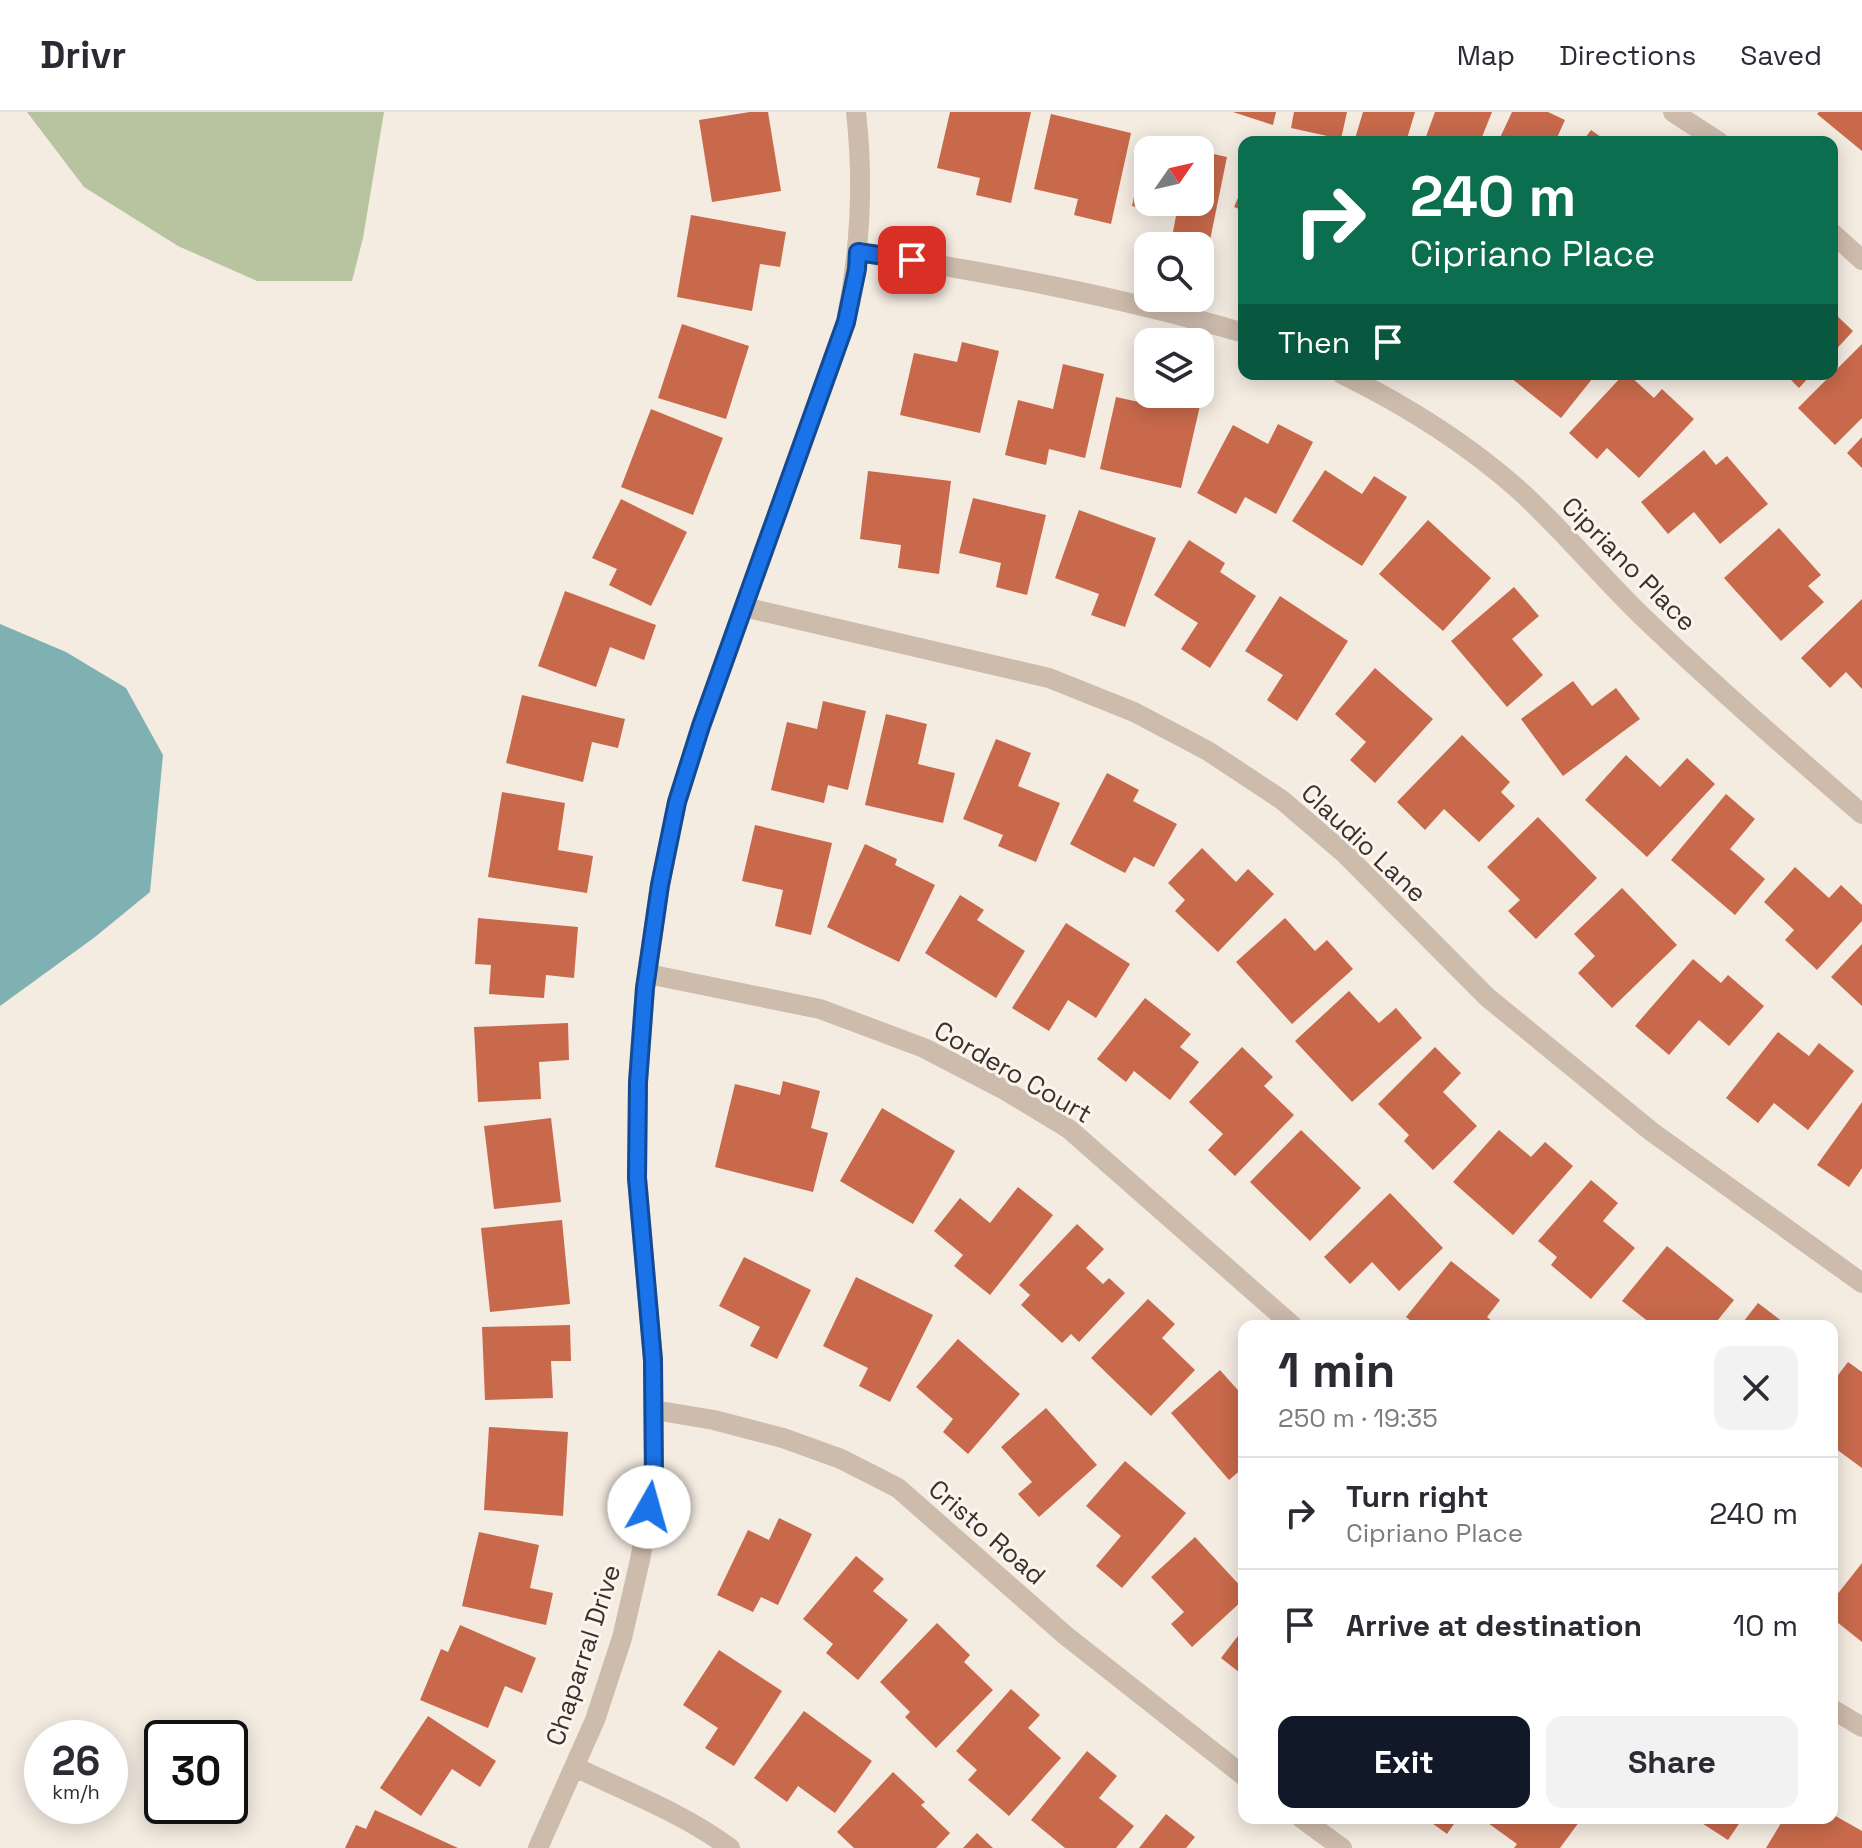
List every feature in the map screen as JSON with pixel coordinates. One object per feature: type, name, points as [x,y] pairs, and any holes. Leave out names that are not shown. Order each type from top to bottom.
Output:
[{"type":"street","name":"Chaparral Drive","points":[[538,1848],[595,1720],[622,1638],[654,1480],[653,1360],[637,1178],[638,1082],[660,885],[677,802],[701,726],[846,322],[858,252],[860,194],[856,112]]},
{"type":"street","points":[[1673,112],[1710,136]]},
{"type":"street","points":[[1838,238],[1862,260]]},
{"type":"street","points":[[858,252],[939,264],[1098,296],[1238,331]]},
{"type":"street","name":"Cipriano Place","points":[[1354,380],[1454,439],[1518,490],[1696,668],[1862,814]]},
{"type":"street","name":"Claudio Lane","points":[[744,607],[1049,678],[1134,712],[1208,751],[1282,800],[1345,854],[1487,997],[1652,1132],[1862,1283]]},
{"type":"street","name":"Cordero Court","points":[[648,974],[820,1009],[924,1048],[1003,1089],[1069,1129],[1286,1320]]},
{"type":"street","name":"Cristo Road","points":[[654,1410],[714,1420],[783,1438],[841,1459],[898,1488],[1065,1635],[1238,1771]]},
{"type":"street","points":[[1838,1713],[1862,1727]]},
{"type":"street","points":[[575,1767],[659,1806],[712,1834],[730,1848]]},
{"type":"street","points":[[1309,1824],[1338,1847]]},
{"type":"green space","points":[[27,112],[384,112],[363,238],[352,281],[257,281],[178,246],[84,187]]},
{"type":"water","points":[[0,624],[66,652],[126,688],[163,755],[150,892],[95,937],[0,1006]]},
{"type":"building","points":[[768,112],[781,191],[712,202],[699,120]]},
{"type":"building","points":[[950,112],[1031,112],[1011,203],[976,195],[980,178],[937,168]]},
{"type":"building","points":[[1233,112],[1276,112],[1273,125]]},
{"type":"building","points":[[1294,112],[1347,112],[1342,136],[1291,128]]},
{"type":"building","points":[[1363,112],[1415,112],[1408,136],[1356,136]]},
{"type":"building","points":[[1435,112],[1492,112],[1482,136],[1426,136]]},
{"type":"building","points":[[1512,112],[1548,112],[1565,120],[1558,136],[1501,136]]},
{"type":"building","points":[[1862,112],[1862,151],[1817,114]]},
{"type":"building","points":[[1051,114],[1131,133],[1111,224],[1074,215],[1078,199],[1034,189]]},
{"type":"building","points":[[1214,154],[1227,157],[1212,232],[1173,232],[1176,216],[1214,216]]},
{"type":"building","points":[[691,215],[786,232],[780,267],[760,264],[752,311],[677,297]]},
{"type":"building","points":[[1838,317],[1853,331],[1838,347]]},
{"type":"building","points":[[682,324],[749,346],[726,419],[658,398]]},
{"type":"building","points":[[962,342],[999,351],[980,433],[900,415],[914,353],[957,362]]},
{"type":"building","points":[[1862,344],[1862,418],[1835,445],[1798,408],[1826,380],[1838,380],[1838,368]]},
{"type":"building","points":[[1063,364],[1104,374],[1085,458],[1049,449],[1046,465],[1005,455],[1018,400],[1053,409]]},
{"type":"building","points":[[1514,380],[1591,380],[1561,418]]},
{"type":"building","points":[[1618,380],[1634,380],[1654,398],[1662,389],[1694,419],[1639,478],[1607,448],[1597,459],[1569,433]]},
{"type":"building","points":[[1791,380],[1806,380],[1799,388]]},
{"type":"building","points":[[1116,397],[1134,401],[1134,408],[1199,408],[1181,488],[1100,469]]},
{"type":"building","points":[[651,409],[723,438],[693,515],[621,487]]},
{"type":"building","points":[[1278,424],[1313,442],[1276,514],[1245,497],[1236,514],[1197,493],[1233,425],[1268,444]]},
{"type":"building","points":[[1862,437],[1862,468],[1847,453]]},
{"type":"building","points":[[1704,450],[1716,465],[1727,456],[1768,504],[1720,544],[1694,512],[1668,534],[1641,502]]},
{"type":"building","points":[[1325,470],[1362,494],[1374,476],[1407,497],[1362,566],[1292,521]]},
{"type":"building","points":[[868,471],[951,481],[939,574],[898,568],[901,545],[860,539]]},
{"type":"building","points":[[973,498],[1046,515],[1027,595],[996,587],[1001,563],[959,553]]},
{"type":"building","points":[[621,499],[687,532],[651,606],[609,585],[617,569],[592,558]]},
{"type":"building","points":[[1079,510],[1156,538],[1125,627],[1091,615],[1099,594],[1055,578]]},
{"type":"building","points":[[1428,520],[1491,578],[1443,631],[1379,574]]},
{"type":"building","points":[[1779,528],[1821,575],[1808,586],[1824,602],[1781,641],[1724,578]]},
{"type":"building","points":[[1189,540],[1225,563],[1220,572],[1256,596],[1210,668],[1181,649],[1198,623],[1154,595]]},
{"type":"building","points":[[1514,587],[1539,616],[1512,639],[1543,675],[1507,707],[1451,641]]},
{"type":"building","points":[[565,591],[656,625],[644,660],[610,647],[596,687],[538,666]]},
{"type":"building","points":[[1280,596],[1348,641],[1297,721],[1267,700],[1283,675],[1245,651]]},
{"type":"building","points":[[1862,599],[1862,689],[1846,672],[1830,688],[1801,658]]},
{"type":"building","points":[[1375,668],[1433,719],[1375,783],[1350,760],[1366,742],[1335,714]]},
{"type":"building","points":[[1573,681],[1592,706],[1616,688],[1640,719],[1563,776],[1521,719]]},
{"type":"building","points":[[522,695],[625,719],[618,748],[592,742],[583,782],[506,763]]},
{"type":"building","points":[[823,701],[866,711],[848,790],[828,785],[824,803],[771,790],[787,722],[817,729]]},
{"type":"building","points":[[886,714],[927,724],[918,764],[955,773],[943,823],[865,805]]},
{"type":"building","points":[[1462,735],[1510,782],[1501,792],[1515,806],[1479,842],[1444,809],[1425,830],[1397,802]]},
{"type":"building","points":[[996,739],[1031,753],[1018,786],[1060,803],[1036,862],[998,846],[1003,835],[963,819]]},
{"type":"building","points":[[1626,755],[1660,787],[1687,758],[1715,784],[1647,857],[1585,800]]},
{"type":"building","points":[[1107,773],[1139,790],[1133,801],[1177,824],[1154,867],[1134,857],[1125,873],[1070,844]]},
{"type":"building","points":[[502,792],[565,803],[558,850],[593,856],[587,893],[488,877]]},
{"type":"building","points":[[1726,794],[1755,819],[1730,849],[1765,879],[1735,915],[1671,860]]},
{"type":"building","points":[[1538,817],[1597,878],[1536,939],[1508,911],[1520,900],[1487,867]]},
{"type":"building","points":[[755,825],[832,843],[811,935],[775,926],[783,890],[742,881]]},
{"type":"building","points":[[865,844],[897,859],[895,865],[935,885],[899,962],[827,927]]},
{"type":"building","points":[[1202,848],[1236,882],[1248,869],[1274,894],[1218,952],[1175,911],[1185,900],[1168,883]]},
{"type":"building","points":[[1795,867],[1829,898],[1841,885],[1862,905],[1862,921],[1817,970],[1785,940],[1794,930],[1764,902]]},
{"type":"building","points":[[1622,888],[1677,945],[1612,1008],[1578,973],[1595,956],[1574,934]]},
{"type":"building","points":[[960,895],[984,910],[977,920],[1025,951],[996,998],[925,953]]},
{"type":"building","points":[[478,918],[578,927],[574,978],[546,975],[544,998],[489,994],[491,965],[475,964]]},
{"type":"building","points":[[1285,918],[1315,951],[1327,940],[1353,969],[1292,1024],[1236,962]]},
{"type":"building","points":[[1066,923],[1130,964],[1096,1018],[1068,1000],[1049,1031],[1012,1008]]},
{"type":"building","points":[[1862,944],[1862,1006],[1831,977]]},
{"type":"building","points":[[1693,959],[1721,983],[1728,975],[1764,1006],[1729,1046],[1699,1020],[1669,1055],[1635,1026]]},
{"type":"building","points":[[1349,991],[1379,1023],[1396,1008],[1422,1038],[1352,1102],[1295,1041]]},
{"type":"building","points":[[1145,998],[1191,1034],[1180,1047],[1199,1062],[1170,1100],[1134,1071],[1126,1082],[1097,1059]]},
{"type":"building","points":[[568,1023],[569,1060],[539,1062],[541,1099],[478,1102],[474,1027]]},
{"type":"building","points":[[1778,1032],[1809,1056],[1819,1043],[1854,1071],[1808,1130],[1774,1103],[1758,1123],[1726,1098]]},
{"type":"building","points":[[1242,1047],[1273,1077],[1264,1086],[1294,1115],[1235,1176],[1208,1150],[1223,1134],[1189,1102]]},
{"type":"building","points":[[1435,1047],[1461,1073],[1443,1092],[1477,1126],[1433,1170],[1404,1141],[1409,1135],[1378,1104]]},
{"type":"building","points":[[783,1081],[820,1091],[811,1128],[828,1133],[813,1192],[715,1167],[735,1084],[780,1095]]},
{"type":"building","points":[[1862,1102],[1862,1168],[1849,1187],[1817,1165]]},
{"type":"building","points":[[882,1108],[955,1151],[913,1224],[840,1181]]},
{"type":"building","points":[[551,1118],[561,1202],[494,1209],[484,1126]]},
{"type":"building","points":[[1301,1130],[1361,1188],[1310,1241],[1250,1182]]},
{"type":"building","points":[[1499,1130],[1531,1157],[1545,1142],[1573,1166],[1513,1235],[1453,1182]]},
{"type":"building","points":[[1591,1180],[1618,1203],[1603,1221],[1635,1248],[1591,1299],[1551,1265],[1557,1257],[1538,1241]]},
{"type":"building","points":[[1018,1187],[1053,1215],[990,1295],[954,1266],[963,1255],[934,1231],[960,1198],[990,1223]]},
{"type":"building","points":[[1390,1193],[1443,1248],[1399,1291],[1372,1262],[1350,1284],[1324,1257]]},
{"type":"building","points":[[562,1220],[570,1304],[490,1312],[481,1228]]},
{"type":"building","points":[[1077,1224],[1104,1249],[1086,1268],[1103,1284],[1109,1278],[1125,1293],[1079,1342],[1071,1334],[1062,1343],[1021,1305],[1030,1295],[1019,1285]]},
{"type":"building","points":[[1667,1246],[1734,1300],[1718,1320],[1646,1320],[1622,1301]]},
{"type":"building","points":[[744,1257],[811,1290],[777,1359],[750,1346],[760,1327],[719,1306]]},
{"type":"building","points":[[1451,1261],[1500,1300],[1487,1317],[1491,1320],[1410,1320],[1406,1317]]},
{"type":"building","points":[[856,1277],[933,1315],[890,1402],[859,1386],[868,1368],[823,1346]]},
{"type":"building","points":[[1148,1299],[1175,1324],[1162,1338],[1195,1370],[1151,1416],[1091,1358]]},
{"type":"building","points":[[1758,1303],[1780,1320],[1745,1320]]},
{"type":"building","points":[[570,1325],[571,1361],[551,1361],[553,1398],[485,1400],[482,1327]]},
{"type":"building","points":[[958,1339],[1020,1394],[968,1454],[943,1432],[953,1419],[916,1387]]},
{"type":"building","points":[[1848,1362],[1862,1372],[1862,1468],[1838,1450],[1838,1375]]},
{"type":"building","points":[[1220,1370],[1238,1390],[1238,1472],[1229,1480],[1171,1413]]},
{"type":"building","points":[[1046,1408],[1097,1465],[1039,1517],[1018,1494],[1032,1482],[1001,1447]]},
{"type":"building","points":[[489,1427],[568,1432],[563,1516],[484,1510]]},
{"type":"building","points":[[1125,1461],[1186,1513],[1122,1588],[1096,1566],[1121,1536],[1086,1506]]},
{"type":"building","points":[[779,1518],[812,1534],[778,1605],[761,1597],[753,1612],[717,1595],[748,1530],[769,1540]]},
{"type":"building","points":[[479,1532],[539,1545],[530,1588],[553,1593],[546,1625],[462,1606]]},
{"type":"building","points":[[1195,1537],[1238,1584],[1238,1605],[1192,1647],[1171,1624],[1184,1612],[1151,1577]]},
{"type":"building","points":[[856,1556],[884,1579],[873,1591],[908,1620],[858,1680],[826,1653],[833,1644],[803,1619]]},
{"type":"building","points":[[1862,1563],[1862,1642],[1838,1623],[1838,1593]]},
{"type":"building","points":[[937,1623],[970,1655],[964,1662],[993,1690],[936,1748],[905,1717],[910,1712],[880,1682]]},
{"type":"building","points":[[460,1625],[536,1658],[522,1693],[505,1686],[488,1728],[420,1700],[441,1649],[448,1652]]},
{"type":"building","points":[[1238,1636],[1238,1671],[1221,1658]]},
{"type":"building","points":[[719,1650],[782,1691],[734,1766],[705,1748],[718,1728],[683,1705]]},
{"type":"building","points":[[1011,1689],[1040,1715],[1028,1728],[1061,1758],[1009,1816],[968,1780],[977,1770],[956,1751]]},
{"type":"building","points":[[804,1711],[872,1761],[835,1813],[798,1786],[787,1802],[754,1778]]},
{"type":"building","points":[[428,1716],[496,1761],[480,1787],[452,1769],[421,1816],[380,1788]]},
{"type":"building","points":[[1087,1751],[1117,1776],[1099,1798],[1134,1826],[1116,1848],[1065,1848],[1031,1820]]},
{"type":"building","points":[[893,1772],[925,1802],[921,1805],[950,1833],[936,1848],[854,1848],[837,1832]]},
{"type":"building","points":[[375,1810],[458,1848],[345,1848],[356,1825],[366,1829]]},
{"type":"building","points":[[1166,1814],[1195,1837],[1186,1848],[1139,1848]]},
{"type":"building","points":[[1838,1817],[1862,1831],[1862,1848],[1766,1848],[1780,1824],[1838,1824]]},
{"type":"building","points":[[1433,1824],[1454,1824],[1447,1834]]},
{"type":"building","points":[[1489,1824],[1578,1824],[1560,1848],[1514,1848],[1517,1844]]},
{"type":"building","points":[[1703,1824],[1739,1824],[1728,1840]]},
{"type":"building","points":[[977,1833],[993,1848],[963,1848]]},
{"type":"route","points":[[649,1507],[654,1480],[653,1360],[637,1178],[638,1082],[645,988],[660,885],[677,802],[701,726],[846,322],[858,252],[912,260]]}]
